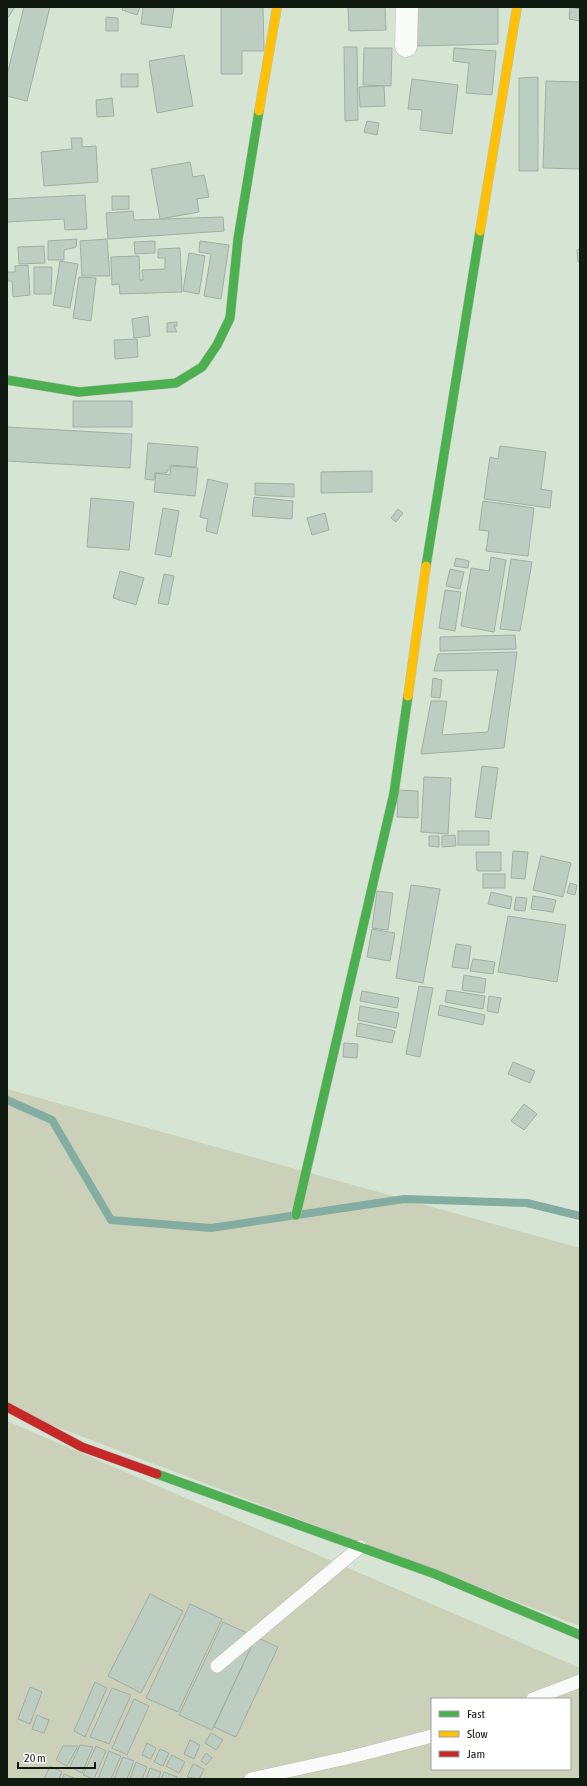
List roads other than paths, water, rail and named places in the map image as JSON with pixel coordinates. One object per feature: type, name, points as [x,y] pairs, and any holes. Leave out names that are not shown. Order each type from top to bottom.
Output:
[{"type":"street","points":[[7,380],[79,392],[176,383],[202,367],[217,345],[230,318],[238,239],[276,7]]},
{"type":"street","points":[[406,7],[406,46]]},
{"type":"street","points":[[296,1215],[394,793],[434,510],[518,7]]},
{"type":"street","points":[[7,1407],[82,1447],[435,1574],[580,1635]]},
{"type":"lane","points":[[217,1666],[360,1547]]},
{"type":"lane","points":[[536,1698],[580,1681]]},
{"type":"lane","points":[[251,1779],[352,1757],[431,1736]]},
{"type":"waterway","points":[[7,1100],[52,1120],[111,1220],[211,1228],[404,1199],[527,1203],[580,1216]]}]
